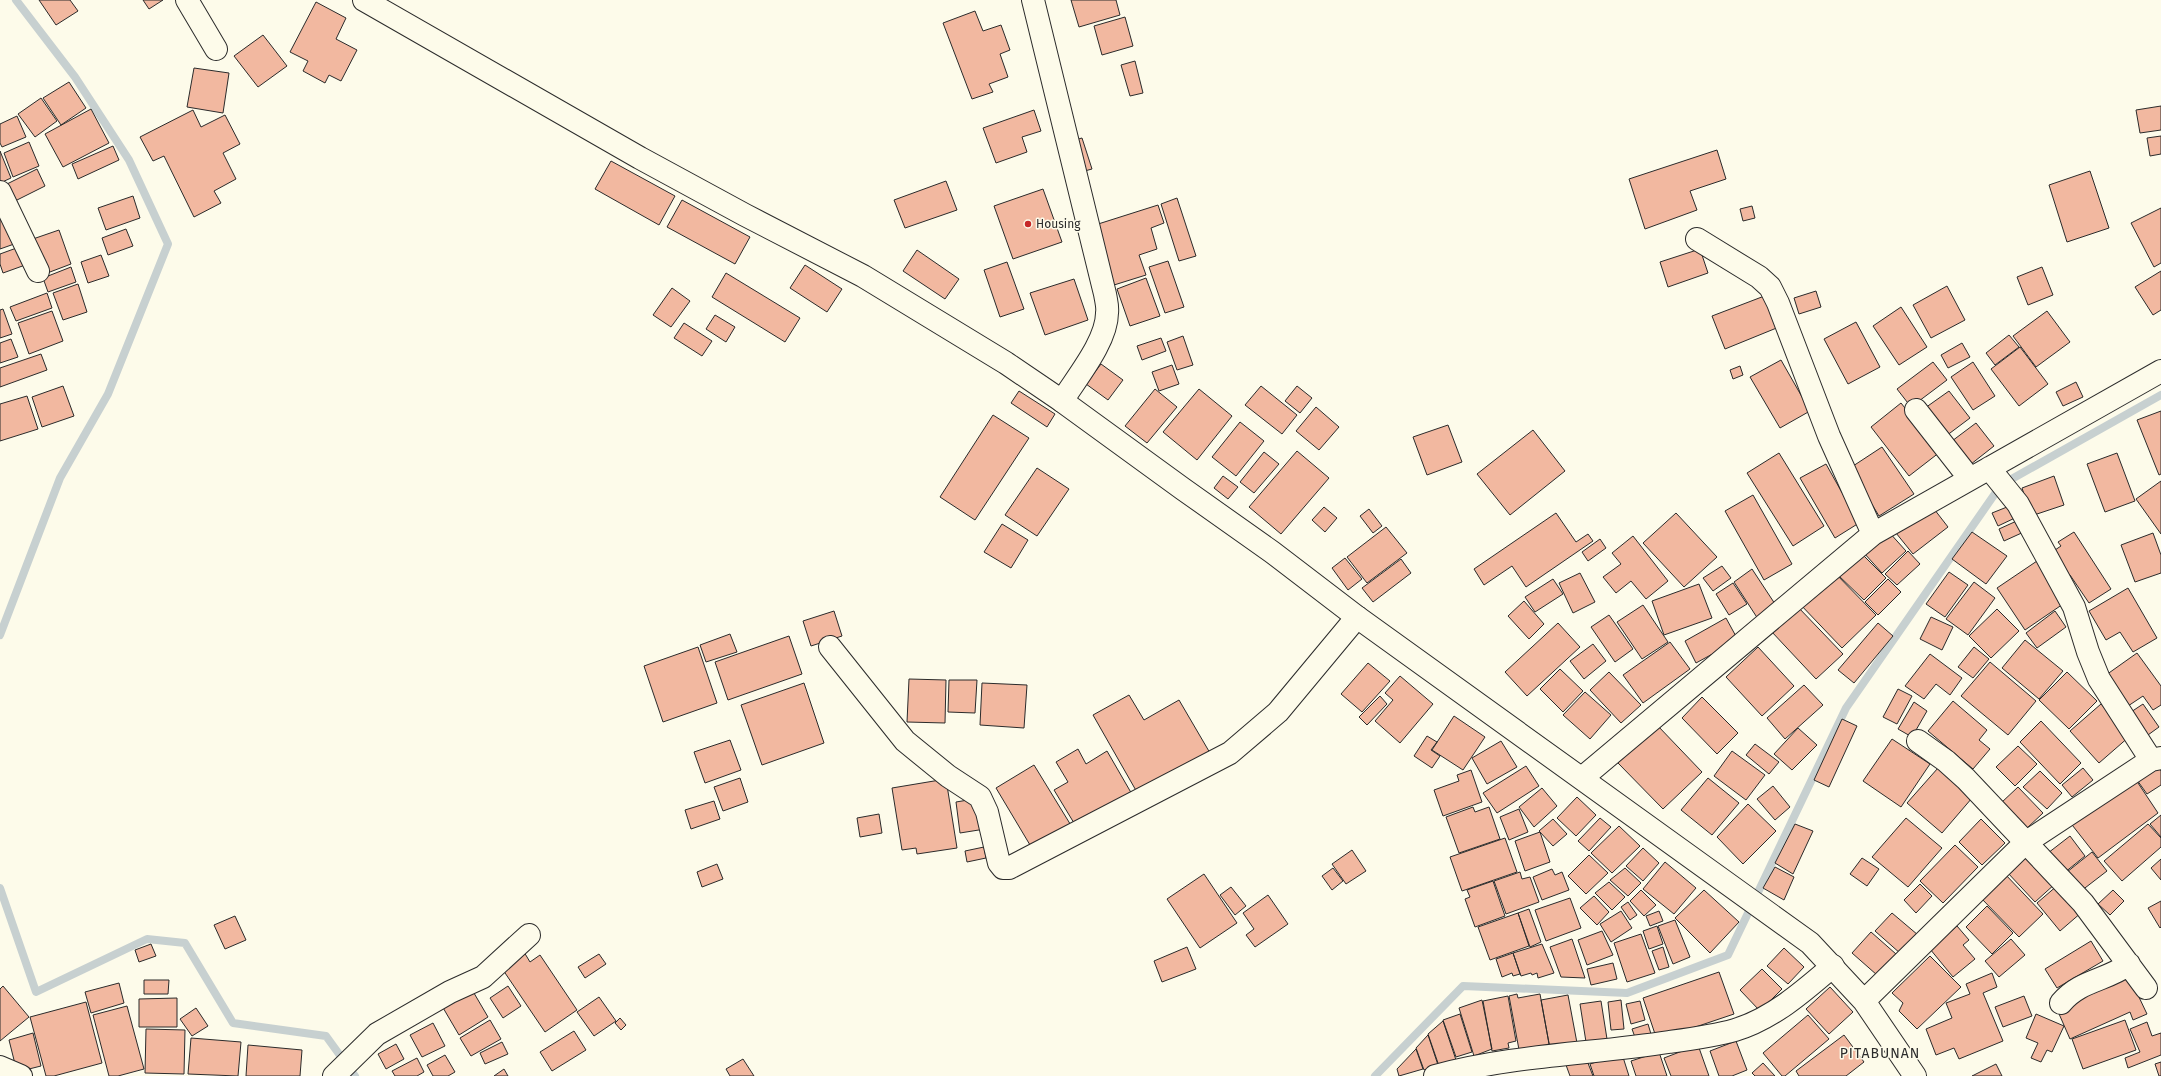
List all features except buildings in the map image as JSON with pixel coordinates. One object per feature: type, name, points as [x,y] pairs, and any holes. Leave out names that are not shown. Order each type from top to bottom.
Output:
[{"type":"street","points":[[187,0],[216,48]]},
{"type":"street","points":[[364,0],[640,158],[745,216],[863,276],[934,318],[1062,401],[1272,552],[1357,617],[1810,943],[1864,1001],[1915,1076]]},
{"type":"street","points":[[1033,0],[1105,294],[1108,313],[1105,328],[1099,342],[1062,401]]},
{"type":"street","points":[[0,192],[38,272]]},
{"type":"street","points":[[1697,239],[1759,277],[1770,287],[1778,303],[1829,436],[1873,534]]},
{"type":"street","points":[[1582,778],[1810,584],[1873,534],[1970,479],[1994,474],[2161,371]]},
{"type":"street","points":[[1916,410],[1970,479]]},
{"type":"street","points":[[1864,1001],[2025,843],[2156,759],[2099,679],[2074,607],[2018,504],[1994,474]]},
{"type":"street","points":[[830,647],[904,741],[948,776],[980,797],[984,803],[999,863],[1003,868],[1009,868],[1230,753],[1278,712],[1357,617]]},
{"type":"street","points":[[1918,741],[1966,779],[2083,903],[2146,988]]},
{"type":"street","points":[[334,1076],[377,1034],[450,992],[488,974],[529,935]]},
{"type":"street","points":[[2061,1003],[2069,993],[2088,983],[2116,974],[2129,964]]},
{"type":"street","points":[[1436,1076],[1485,1064],[1525,1058],[1619,1050],[1735,1030],[1764,1017],[1797,996],[1833,966]]},
{"type":"street","points":[[0,1066],[21,1076]]},
{"type":"waterway","points":[[0,635],[60,478],[108,394],[168,244],[129,160],[75,77],[16,0]]},
{"type":"waterway","points":[[1375,1076],[1463,986],[1627,993],[1728,955],[1846,708],[2001,485],[2161,395]]},
{"type":"waterway","points":[[0,888],[36,992],[147,939],[185,943],[233,1023],[326,1036],[355,1076]]},
{"type":"place","name":"Housing","points":[[1028,224]]},
{"type":"district","name":"PITABUNAN","points":[[1880,1053]]}]
